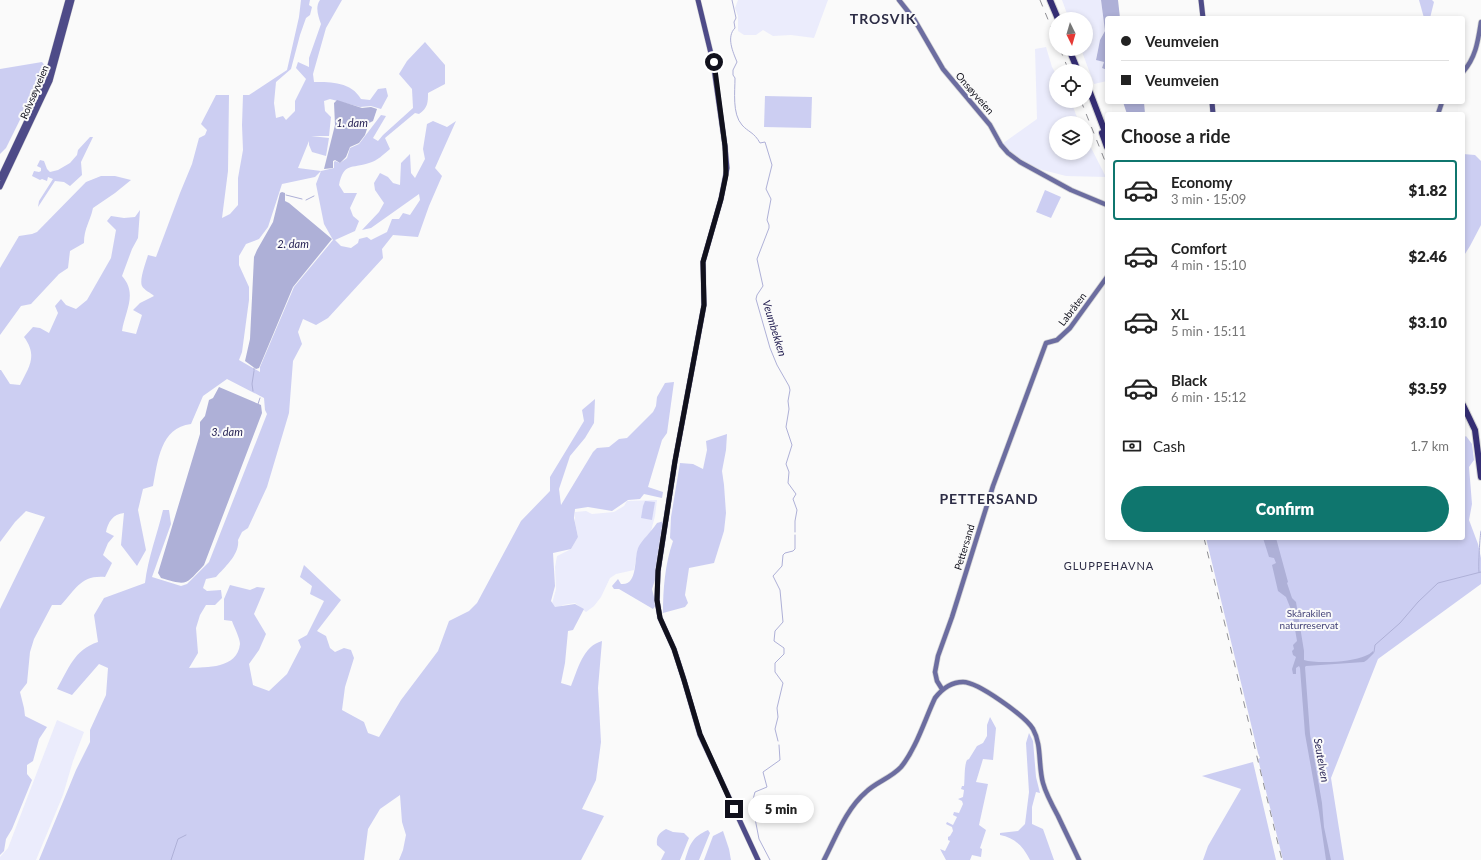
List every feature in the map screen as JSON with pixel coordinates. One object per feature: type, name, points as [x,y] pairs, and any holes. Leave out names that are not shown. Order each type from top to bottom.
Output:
[{"type":"highway","points":[[1050,0],[1055,12]]},
{"type":"highway","points":[[1054,0],[1059,12]]},
{"type":"highway","points":[[1093,100],[1105,132]]},
{"type":"highway","points":[[1092,108],[1105,142]]},
{"type":"highway","points":[[1465,409],[1475,430],[1481,477]]},
{"type":"main road","name":"Rolvsøyveien","points":[[0,178],[46,80],[68,0]]},
{"type":"main road","name":"Rolvsøyveien","points":[[0,187],[50,81],[72,0]]},
{"type":"main road","points":[[698,0],[714,62],[725,146],[726,168],[721,199],[703,262],[704,305],[675,461],[658,571],[657,600],[660,618],[682,672],[700,734],[758,860]]},
{"type":"main road","points":[[1201,0],[1203,16]]},
{"type":"street","name":"Onsøyveien","points":[[899,0],[914,18],[943,69],[990,125],[1005,149],[1020,162],[1071,190],[1105,204]]},
{"type":"street","points":[[1465,69],[1473,59],[1481,22]]},
{"type":"street","name":"Labråten","points":[[1046,344],[1057,340],[1070,328],[1105,280]]},
{"type":"street","name":"Pettersand","points":[[942,689],[937,681],[935,672],[939,651],[952,617],[993,486],[1046,344]]},
{"type":"street","points":[[824,860],[848,815],[859,798],[867,790],[893,774],[907,758],[935,698],[942,689],[963,682],[974,684],[1012,709],[1030,724],[1038,743],[1041,776],[1045,791],[1079,860]]},
{"type":"shaded area","points":[[738,0],[828,0],[814,38],[791,35],[773,36],[763,30],[756,35],[744,35],[738,31],[738,16],[735,8]]},
{"type":"shaded area","points":[[1062,0],[1101,0],[1105,31],[1100,40],[1096,59],[1104,62],[1102,68],[1105,69],[1105,81],[1094,84],[1093,64],[1087,64],[1084,56],[1093,56],[1093,12],[1066,12]]},
{"type":"shaded area","points":[[1046,47],[1051,64],[1049,64],[1049,108],[1074,108],[1076,116],[1049,116],[1049,160],[1093,160],[1093,152],[1105,177],[1066,176],[1039,169],[1016,157],[1002,144],[1037,119],[1035,49]]},
{"type":"shaded area","points":[[657,500],[651,531],[638,548],[634,570],[616,574],[610,578],[601,597],[594,606],[586,612],[575,603],[563,605],[558,608],[551,607],[556,589],[555,567],[557,556],[571,549],[578,537],[575,512],[586,511],[592,514],[614,512],[624,506],[627,501]]},
{"type":"shaded area","points":[[57,720],[84,732],[73,761],[63,795],[36,860],[0,860],[0,857],[8,848]]},
{"type":"green space","points":[[301,0],[310,0],[309,5],[312,7],[310,15],[306,18],[300,35],[291,69],[276,82],[274,103],[276,118],[283,116],[286,120],[295,111],[295,101],[306,79],[296,68],[298,62],[309,67],[309,58],[321,24],[317,9],[320,0],[342,0],[326,28],[313,74],[314,82],[328,82],[346,86],[357,93],[361,99],[370,100],[378,89],[386,88],[388,96],[381,109],[371,106],[360,107],[330,99],[324,101],[325,111],[331,117],[329,136],[311,136],[329,138],[326,156],[312,152],[309,141],[298,168],[321,171],[334,168],[334,162],[340,163],[347,158],[350,148],[359,144],[381,115],[386,116],[373,138],[378,141],[413,108],[412,89],[399,74],[407,61],[425,42],[445,65],[445,84],[428,93],[427,105],[422,112],[419,114],[415,113],[385,138],[390,149],[375,161],[349,168],[343,173],[339,185],[344,193],[357,193],[350,208],[353,216],[359,221],[355,231],[335,240],[341,246],[351,248],[358,243],[359,239],[367,237],[371,240],[387,232],[392,219],[399,219],[403,213],[410,215],[420,200],[419,194],[371,228],[362,230],[379,212],[384,203],[375,190],[374,183],[380,173],[388,177],[393,183],[400,185],[401,163],[410,154],[411,173],[415,178],[425,159],[423,149],[427,124],[433,121],[447,127],[456,121],[435,168],[442,176],[418,237],[393,235],[382,249],[383,258],[328,318],[316,325],[303,319],[298,332],[302,344],[293,361],[289,413],[267,487],[248,528],[242,532],[238,540],[237,550],[231,560],[216,577],[206,579],[203,588],[207,591],[221,590],[222,598],[215,605],[206,605],[200,615],[196,628],[198,653],[189,668],[212,667],[220,665],[233,658],[238,652],[240,642],[232,621],[224,620],[224,599],[230,585],[250,590],[257,587],[265,588],[254,614],[266,634],[259,650],[249,664],[253,685],[269,691],[287,674],[301,647],[298,640],[307,635],[324,601],[310,594],[312,586],[300,577],[304,565],[341,600],[317,631],[326,636],[330,648],[335,652],[344,648],[351,650],[354,658],[345,687],[342,710],[364,722],[368,733],[379,737],[401,700],[438,651],[449,621],[469,611],[477,603],[521,521],[550,491],[550,477],[584,421],[582,410],[595,399],[594,423],[585,438],[570,456],[559,489],[561,505],[593,452],[597,448],[609,447],[619,439],[627,438],[653,412],[656,406],[657,397],[665,383],[674,382],[667,433],[662,440],[648,487],[663,492],[662,498],[644,494],[640,499],[628,500],[612,511],[588,507],[575,509],[574,518],[578,537],[571,549],[553,553],[555,586],[551,601],[555,607],[575,604],[584,609],[573,630],[568,631],[565,663],[561,683],[571,686],[586,653],[590,648],[602,641],[598,688],[601,742],[596,780],[582,809],[604,816],[581,860],[399,860],[406,835],[402,822],[400,795],[380,809],[368,829],[364,860],[39,860],[76,770],[90,742],[90,730],[106,695],[108,668],[99,664],[72,695],[57,689],[69,667],[78,655],[90,645],[98,642],[94,615],[104,598],[145,583],[150,556],[163,510],[169,510],[171,524],[152,577],[181,586],[187,584],[209,562],[267,414],[265,410],[264,398],[227,379],[203,396],[191,424],[181,427],[173,432],[162,447],[153,486],[143,489],[138,510],[146,550],[137,566],[121,545],[124,513],[117,515],[108,525],[106,532],[114,536],[108,543],[103,555],[112,563],[105,577],[90,578],[84,581],[61,605],[52,605],[34,639],[30,652],[27,683],[20,692],[25,716],[47,727],[39,739],[33,761],[27,765],[27,774],[32,780],[12,829],[6,839],[4,851],[0,855],[0,609],[45,517],[26,511],[15,522],[0,542],[0,370],[10,384],[20,385],[31,361],[31,350],[24,337],[33,327],[40,328],[49,333],[58,313],[55,306],[61,299],[66,305],[76,309],[87,300],[111,258],[116,230],[107,221],[111,216],[124,218],[135,217],[140,210],[138,238],[132,249],[122,276],[127,283],[130,296],[122,331],[136,334],[142,315],[133,310],[140,303],[154,296],[144,289],[141,283],[144,266],[148,255],[156,257],[192,164],[199,138],[205,135],[207,130],[201,124],[216,95],[229,95],[228,171],[222,218],[230,214],[238,205],[238,178],[243,150],[243,95],[249,95],[287,70],[299,17]],"holes":[[[321,171],[316,184],[324,224],[333,240],[294,287],[260,367],[260,372],[239,360],[242,352],[249,300],[249,287],[239,265],[239,256],[246,244],[259,239],[268,227],[282,184],[315,177]]]},
{"type":"green space","points":[[1419,0],[1432,0],[1434,2],[1430,16],[1423,16]]},
{"type":"green space","points":[[42,62],[46,67],[6,148],[0,154],[0,69]]},
{"type":"green space","points":[[765,96],[812,97],[811,128],[764,127]]},
{"type":"green space","points":[[90,137],[93,137],[81,162],[82,175],[70,186],[64,182],[55,181],[38,207],[39,201],[53,179],[48,177],[47,181],[42,179],[40,180],[32,176],[34,171],[41,171],[41,168],[37,166],[40,160],[44,161],[50,172],[58,170],[70,163],[77,155],[78,150]]},
{"type":"green space","points":[[1465,154],[1475,155],[1481,161],[1481,225],[1465,254]]},
{"type":"green space","points":[[101,176],[115,176],[131,180],[93,208],[85,233],[84,243],[70,251],[68,268],[59,274],[31,304],[21,306],[0,335],[0,268],[19,236],[37,232],[86,182]]},
{"type":"green space","points":[[1045,190],[1061,197],[1051,218],[1036,212]]},
{"type":"green space","points":[[727,434],[722,471],[726,513],[724,531],[714,563],[689,568],[685,595],[688,603],[685,607],[663,613],[665,577],[673,541],[670,538],[671,517],[680,463],[693,464],[703,469],[707,450],[706,441]]},
{"type":"green space","name":"Skårakilen naturreservat","points":[[1465,437],[1472,444],[1474,460],[1469,467],[1472,504],[1469,520],[1478,544],[1481,558],[1481,584],[1378,659],[1331,778],[1344,860],[1283,860],[1258,759],[1260,758],[1206,540],[1465,540]]},
{"type":"green space","points":[[645,501],[655,502],[652,520],[641,518]]},
{"type":"green space","points":[[664,521],[656,577],[652,589],[656,605],[653,609],[619,589],[614,589],[612,586],[618,579],[621,584],[630,581],[633,576],[639,545],[657,523]]},
{"type":"green space","points":[[990,717],[996,728],[993,760],[983,759],[976,782],[988,784],[979,825],[986,830],[980,848],[982,849],[981,857],[972,855],[970,860],[946,860],[940,849],[945,851],[950,841],[948,840],[948,837],[953,831],[952,827],[946,824],[947,822],[953,825],[957,817],[953,815],[954,812],[959,813],[963,804],[962,801],[958,799],[963,797],[964,790],[961,789],[962,786],[964,786],[966,763],[977,746],[983,743],[987,736],[987,725]]},
{"type":"green space","points":[[1029,733],[1033,741],[1036,777],[1040,793],[1036,792],[1032,807],[1032,824],[1043,829],[1054,860],[1030,860],[1018,843],[1010,838],[1000,835],[1000,833],[1018,831],[1025,824],[1029,792],[1026,743]]},
{"type":"green space","points":[[1253,762],[1276,860],[1203,860],[1208,846],[1241,789],[1202,776]]},
{"type":"green space","points":[[666,829],[673,832],[684,833],[689,838],[680,860],[661,860],[665,852],[657,845],[657,839],[660,833]]},
{"type":"green space","points":[[708,830],[710,833],[699,860],[685,860],[688,850],[695,838]]},
{"type":"green space","points":[[723,831],[731,860],[704,860],[713,836]]},
{"type":"water","points":[[1101,0],[1118,0],[1120,16],[1105,16],[1105,31]]},
{"type":"water","points":[[1105,31],[1105,69],[1102,68],[1104,62],[1096,60],[1100,40]]},
{"type":"water","name":"1. dam","points":[[337,100],[362,108],[371,107],[377,109],[373,121],[369,123],[365,135],[359,143],[350,147],[346,157],[340,163],[335,160],[333,161],[333,168],[324,169],[335,125],[334,103]]},
{"type":"water","points":[[1124,104],[1144,104],[1145,112],[1126,112]]},
{"type":"water","name":"2. dam","points":[[280,193],[285,193],[285,201],[332,239],[293,287],[259,368],[256,369],[245,361],[250,339],[254,257],[273,222]]},
{"type":"water","name":"3. dam","points":[[219,387],[261,405],[262,413],[204,565],[186,582],[176,582],[161,578],[158,573],[200,434],[200,422],[205,416],[209,400],[213,398]]},
{"type":"water","points":[[1264,540],[1277,540],[1288,582],[1287,583],[1292,598],[1296,602],[1304,651],[1304,660],[1317,662],[1344,661],[1359,658],[1373,651],[1374,653],[1364,662],[1305,667],[1310,734],[1322,803],[1324,827],[1331,860],[1326,860],[1305,734],[1300,668],[1299,666],[1296,668],[1296,674],[1293,674],[1292,669],[1296,657],[1293,655],[1292,651],[1294,649],[1293,645],[1297,641],[1292,612],[1286,597],[1278,591],[1272,565],[1276,563],[1274,558],[1269,557]]},
{"type":"waterway","name":"Veumbekken","points":[[732,0],[736,18],[734,22],[735,28],[731,36],[732,49],[737,62],[733,70],[733,75],[735,78],[735,109],[742,125],[756,137],[760,143],[765,142],[772,165],[766,189],[771,199],[767,220],[769,228],[757,259],[763,286],[756,299],[770,348],[790,390],[786,427],[792,445],[786,464],[789,472],[788,483],[796,494],[793,499],[797,510],[795,532]]},
{"type":"waterway","points":[[286,195],[302,199]]},
{"type":"waterway","points":[[306,200],[314,196]]},
{"type":"waterway","points":[[253,391],[252,384],[254,371]]},
{"type":"waterway","points":[[258,404],[260,398]]},
{"type":"waterway","points":[[1479,572],[1481,531]]},
{"type":"waterway","points":[[778,741],[775,729],[778,717],[777,708],[783,683],[775,672],[775,663],[784,654],[784,648],[774,641],[775,631],[783,622],[780,590],[773,576],[782,566],[783,555],[795,549],[795,535]]},
{"type":"waterway","points":[[1374,652],[1375,645],[1400,623],[1418,602],[1438,583],[1481,572]]},
{"type":"waterway","points":[[770,860],[759,839],[752,803],[755,792],[767,787],[763,772],[780,760],[779,745]]},
{"type":"waterway","points":[[171,860],[178,839],[186,835]]},
{"type":"railway","points":[[1040,0],[1049,22]]},
{"type":"railway","points":[[1063,56],[1066,64]]},
{"type":"railway","points":[[1084,108],[1105,161]]},
{"type":"railway","points":[[1204,540],[1282,860]]},
{"type":"district","name":"TROSVIK","points":[[883,18]]},
{"type":"district","name":"PETTERSAND","points":[[989,498]]},
{"type":"district","name":"GLUPPEHAVNA","points":[[1109,565]]},
{"type":"route","points":[[714,62],[725,146],[726,175],[718,212],[703,262],[704,305],[666,515],[658,571],[657,600],[660,618],[674,649],[700,734],[734,809]]},
{"type":"water label","name":"Seutelven","points":[[1322,760]]}]
